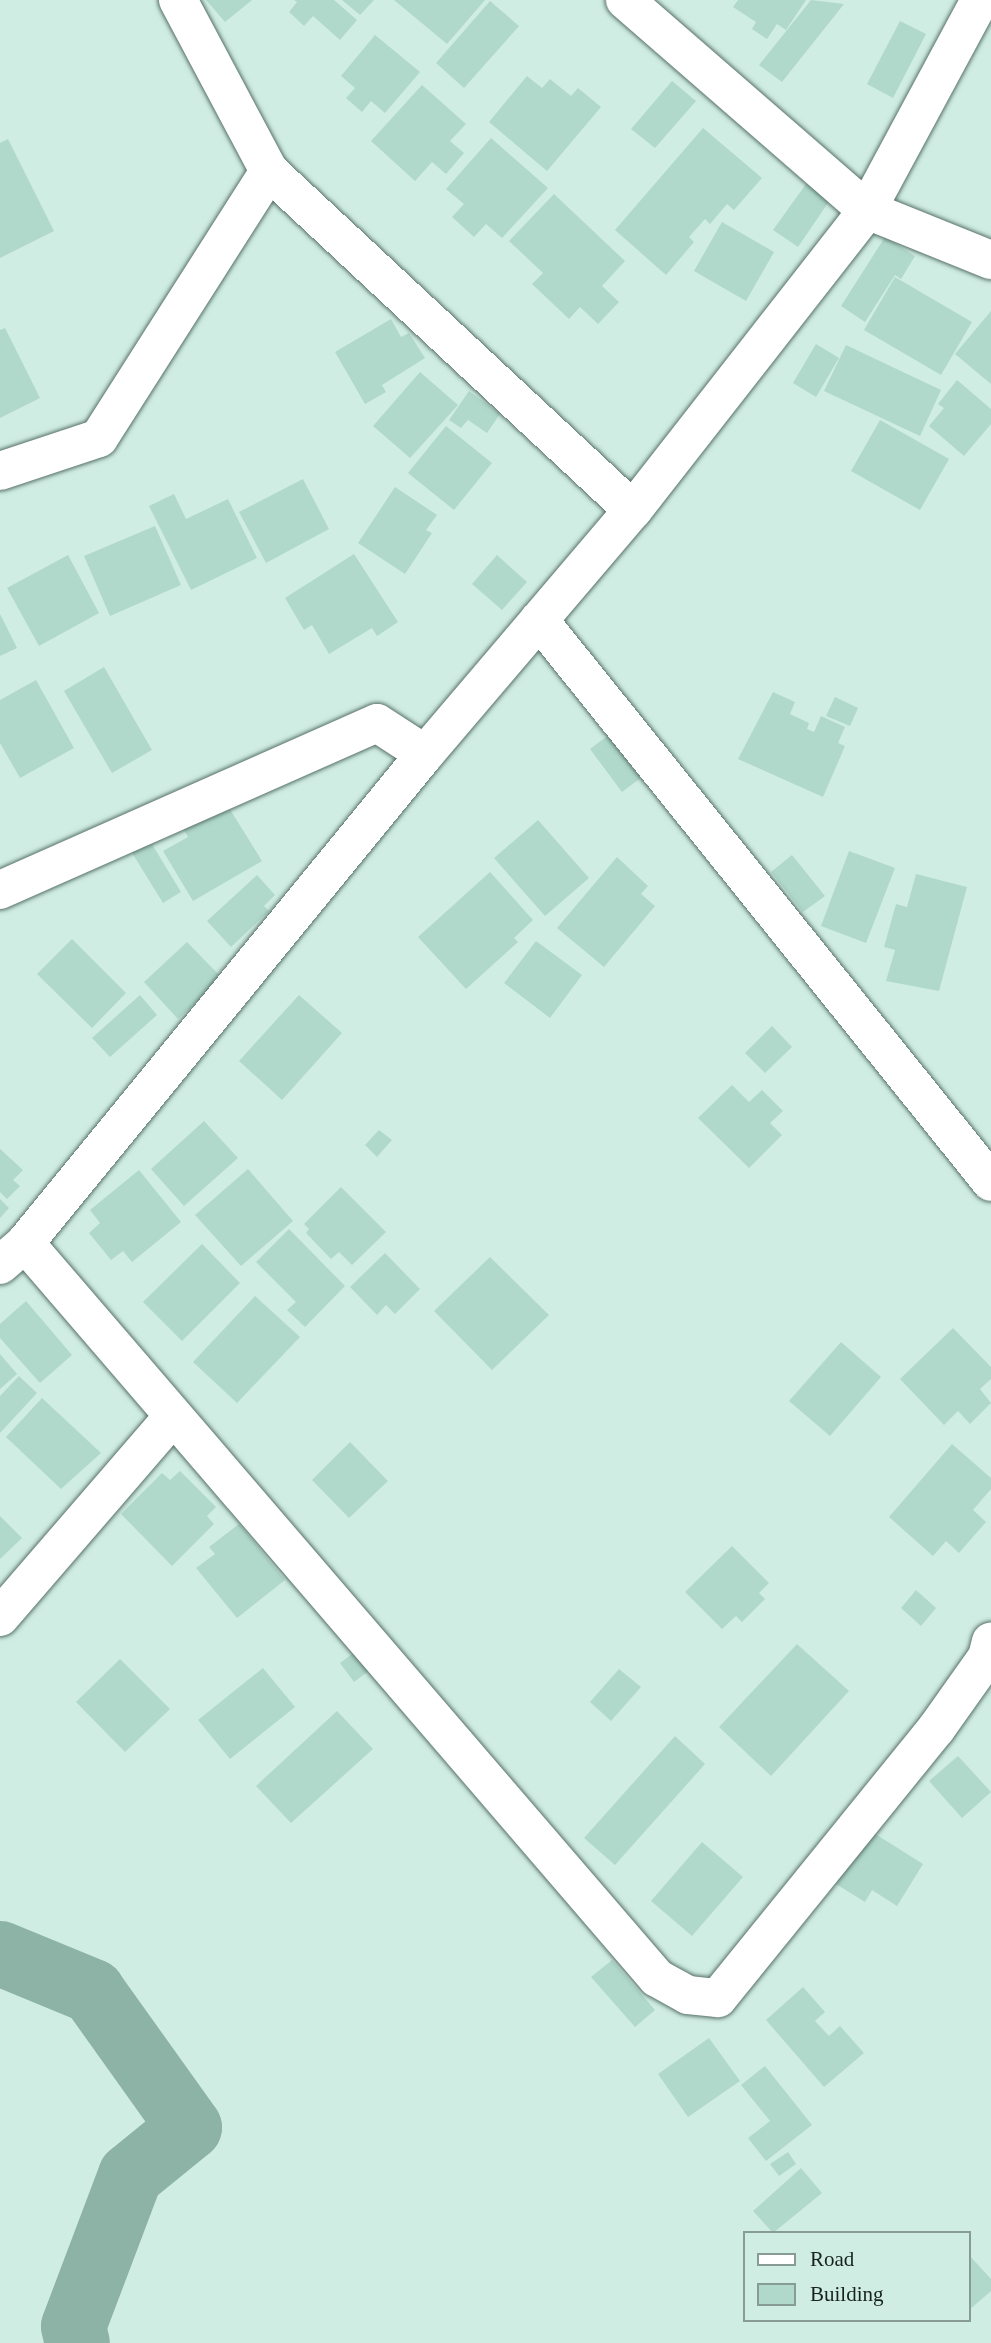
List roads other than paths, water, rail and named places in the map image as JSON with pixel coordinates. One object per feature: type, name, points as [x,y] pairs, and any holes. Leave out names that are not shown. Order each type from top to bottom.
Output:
[{"type":"street","points":[[178,0],[269,171],[633,509]]},
{"type":"street","points":[[625,0],[867,210],[991,260]]},
{"type":"street","points":[[980,0],[867,210],[633,509],[425,754],[12,1254],[172,1418],[657,1978],[688,1995],[718,1997],[936,1728],[990,1652]]},
{"type":"street","points":[[0,471],[99,438],[269,171]]},
{"type":"street","points":[[539,620],[991,1182]]},
{"type":"street","points":[[0,890],[377,723],[425,754]]},
{"type":"street","points":[[0,1617],[172,1418]]},
{"type":"waterway","points":[[0,1953],[92,1991],[189,2127],[130,2175],[73,2326],[77,2343]]}]
